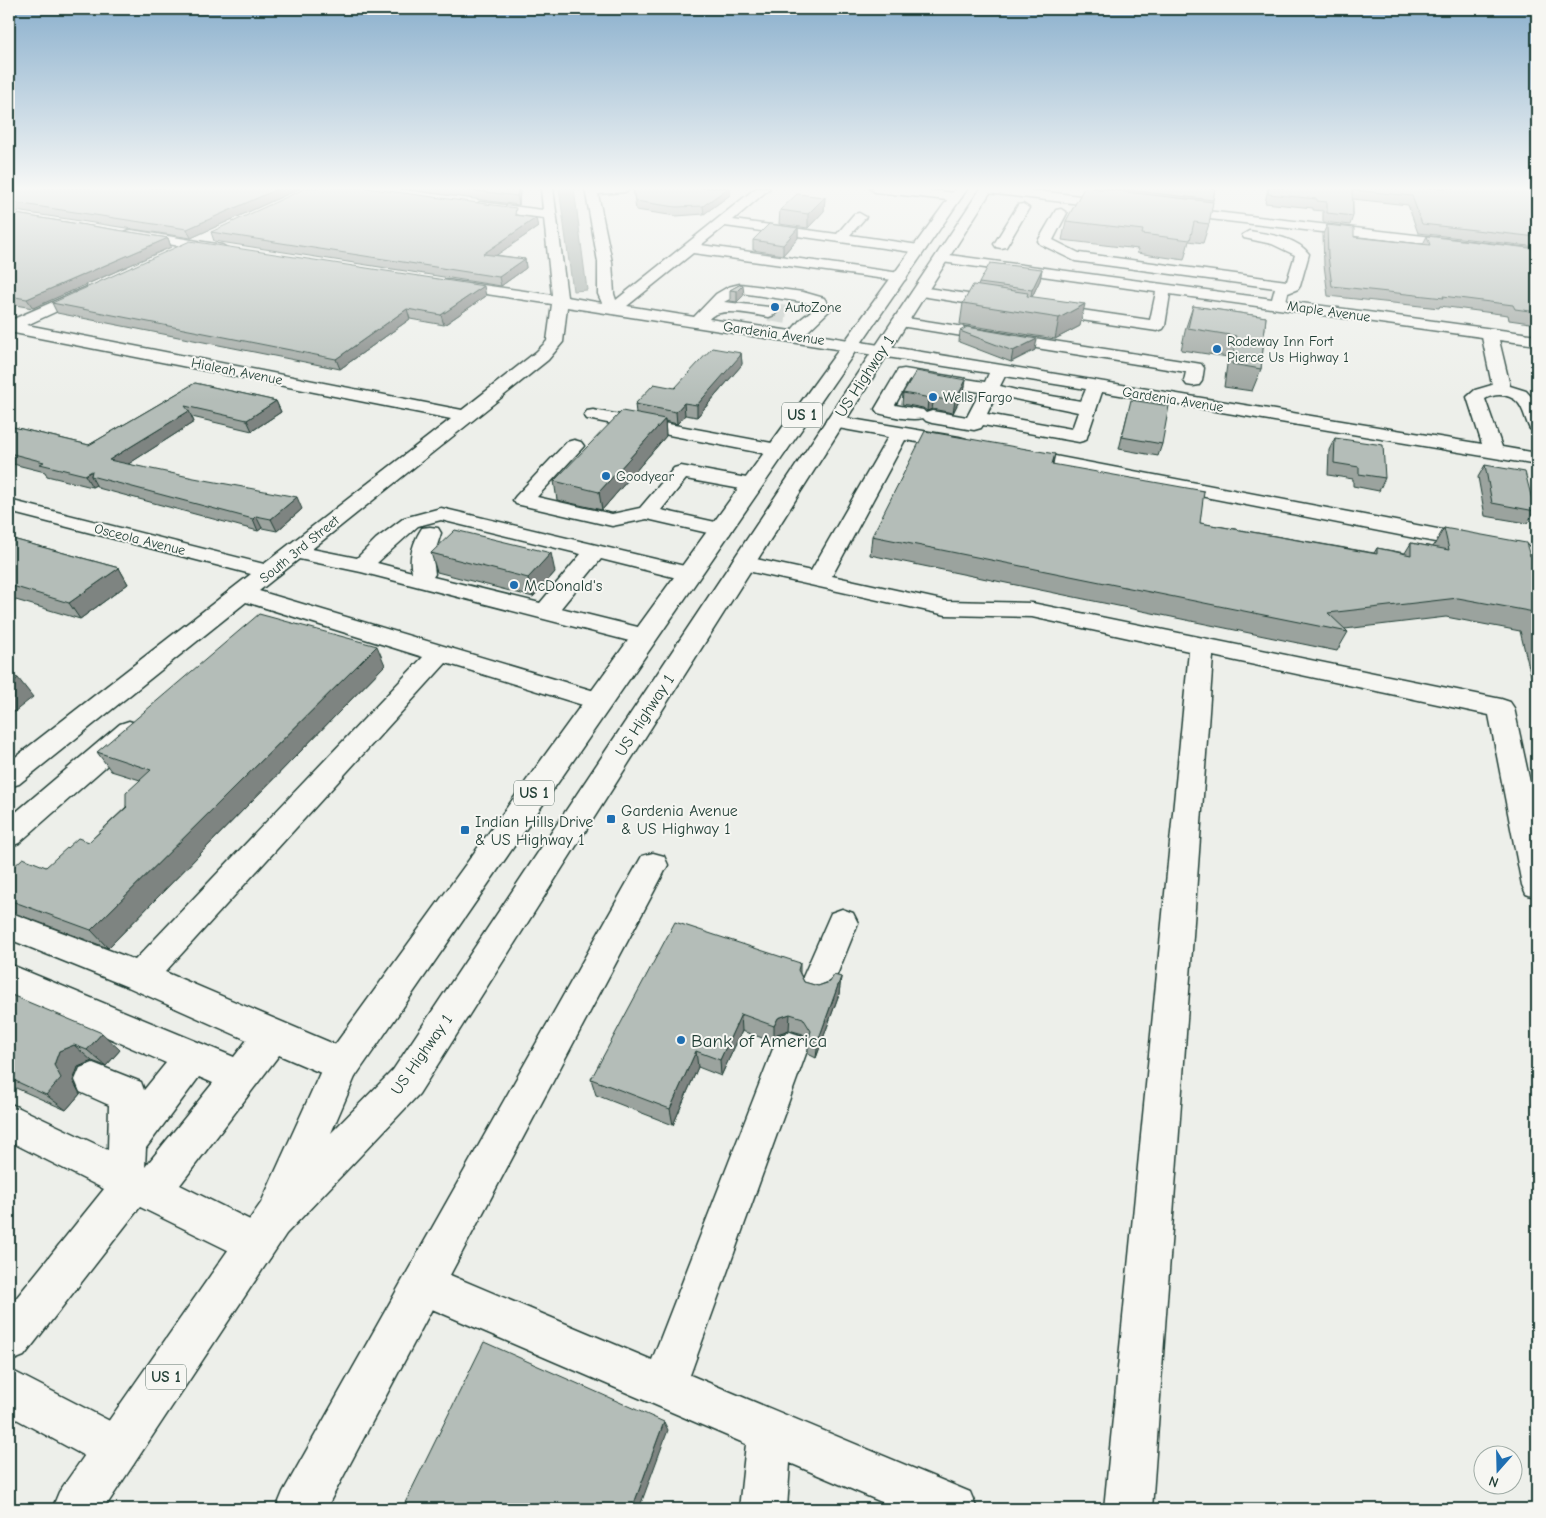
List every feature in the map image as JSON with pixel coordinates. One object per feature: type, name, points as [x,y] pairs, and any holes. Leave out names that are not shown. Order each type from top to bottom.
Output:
[{"type":"street","name":"South 3rd Street","points":[[9,777],[542,356],[555,342],[560,302],[555,259]]},
{"type":"street","points":[[604,259],[606,294],[614,310],[677,259]]},
{"type":"street","points":[[768,259],[900,277]]},
{"type":"street","name":"US Highway 1","points":[[76,1509],[264,1232],[342,1065],[912,259]]},
{"type":"street","name":"US Highway 1","points":[[264,1232],[406,1082],[941,259]]},
{"type":"street","name":"Maple Avenue","points":[[948,259],[1537,340]]},
{"type":"street","points":[[1089,259],[1293,286]]},
{"type":"street","points":[[1278,304],[1281,292],[1293,286],[1301,259]]},
{"type":"street","points":[[1059,274],[1039,309],[1157,326],[1164,288]]},
{"type":"street","points":[[1097,317],[1109,281]]},
{"type":"street","name":"Gardenia Avenue","points":[[435,282],[614,310],[703,317],[795,337],[1537,460]]},
{"type":"street","points":[[9,327],[98,287]]},
{"type":"street","points":[[606,288],[639,289]]},
{"type":"street","points":[[703,317],[715,301],[733,289],[749,288],[819,301],[822,309],[800,319],[795,337]]},
{"type":"street","points":[[920,292],[1015,305]]},
{"type":"street","points":[[703,317],[723,307],[769,312]]},
{"type":"street","points":[[900,322],[1195,368],[1193,381]]},
{"type":"street","name":"Hialeah Avenue","points":[[9,327],[465,416]]},
{"type":"street","points":[[1489,333],[1502,390]]},
{"type":"street","points":[[999,370],[990,388],[976,418],[974,424],[884,409],[904,374],[990,388],[1013,395],[1088,408]]},
{"type":"street","points":[[976,418],[1079,436],[1095,386]]},
{"type":"street","points":[[1494,452],[1476,397],[1483,391],[1502,390],[1512,392],[1525,399],[1537,424]]},
{"type":"street","points":[[593,415],[777,450]]},
{"type":"street","points":[[834,422],[991,450],[1537,555]]},
{"type":"street","points":[[818,580],[899,433]]},
{"type":"street","points":[[574,446],[523,500],[612,520],[647,513],[724,525],[727,548],[733,557],[742,563],[946,608],[1032,610],[1501,708],[1537,885]]},
{"type":"street","points":[[647,513],[681,472],[752,485]]},
{"type":"street","name":"Osceola Avenue","points":[[9,506],[270,572]]},
{"type":"street","points":[[362,566],[384,544],[411,522],[441,514],[689,574],[700,592],[697,633]]},
{"type":"street","points":[[477,523],[430,534],[404,545],[395,553],[392,558],[393,563],[402,568],[529,601],[539,611]]},
{"type":"street","points":[[424,574],[421,568],[422,552],[430,534]]},
{"type":"street","points":[[296,552],[362,566],[645,638]]},
{"type":"street","points":[[539,611],[595,552]]},
{"type":"street","points":[[243,594],[600,701]]},
{"type":"street","points":[[256,624],[279,605]]},
{"type":"street","points":[[1128,1509],[1202,646]]},
{"type":"street","points":[[140,977],[440,653]]},
{"type":"street","points":[[9,835],[150,714]]},
{"type":"street","points":[[300,1509],[653,865]]},
{"type":"street","points":[[816,986],[842,923]]},
{"type":"street","points":[[9,925],[140,977],[342,1065]]},
{"type":"street","points":[[9,979],[240,1077]]},
{"type":"street","points":[[9,1341],[137,1184],[240,1077],[273,1035]]},
{"type":"street","points":[[664,1387],[790,1048]]},
{"type":"street","points":[[128,1140],[193,1057]]},
{"type":"street","points":[[93,1080],[128,1095],[128,1140],[137,1184]]},
{"type":"street","points":[[9,1121],[137,1184],[264,1232]]},
{"type":"street","points":[[424,1285],[953,1509]]},
{"type":"street","points":[[9,1391],[117,1449]]},
{"type":"street","points":[[763,1509],[770,1431]]},
{"type":"shaded area","points":[[569,259],[583,259],[587,290],[573,291]]},
{"type":"building","points":[[9,259],[120,259],[27,299],[9,296]]},
{"type":"building","points":[[150,259],[307,259],[484,286],[441,315],[407,309],[336,359],[52,303]]},
{"type":"building","points":[[383,259],[525,259],[499,277]]},
{"type":"building","points":[[1328,259],[1537,259],[1537,312],[1515,309],[1513,305],[1443,296],[1444,298],[1332,286]]},
{"type":"building","points":[[990,263],[1042,269],[1032,290],[979,283]]},
{"type":"building","points":[[741,284],[743,285],[737,291],[730,290]]},
{"type":"building","points":[[973,285],[1028,293],[1027,296],[1085,304],[1059,318],[963,303]]},
{"type":"building","points":[[1193,306],[1266,317],[1261,369],[1232,364],[1236,336],[1188,328]]},
{"type":"building","points":[[967,327],[1037,339],[1013,351],[960,331]]},
{"type":"building","points":[[712,348],[741,353],[697,405],[684,403],[676,412],[635,404],[654,384],[675,388]]},
{"type":"building","points":[[916,371],[966,380],[955,401],[928,399],[903,393]]},
{"type":"building","points":[[195,383],[276,401],[247,420],[185,406],[189,411],[109,460],[297,497],[271,519],[256,516],[253,519],[91,476],[92,471],[85,475],[40,464],[44,462],[9,453],[9,426],[89,445]]},
{"type":"building","points":[[1131,400],[1169,406],[1162,444],[1122,437]]},
{"type":"building","points":[[622,411],[665,419],[599,492],[554,481]]},
{"type":"building","points":[[925,431],[1055,454],[1052,464],[1204,491],[1200,523],[1377,554],[1377,548],[1411,555],[1411,543],[1449,550],[1444,528],[1526,543],[1530,556],[1537,557],[1537,623],[1534,612],[1458,598],[1328,613],[1348,632],[872,536]]},
{"type":"building","points":[[1335,438],[1383,445],[1385,478],[1359,474],[1359,467],[1334,463]]},
{"type":"building","points":[[1485,465],[1525,472],[1535,511],[1492,503]]},
{"type":"building","points":[[455,530],[551,553],[528,578],[431,553]]},
{"type":"building","points":[[9,538],[119,568],[69,603],[9,585]]},
{"type":"building","points":[[259,614],[377,646],[91,930],[9,900],[9,871],[23,858],[46,867],[78,838],[89,842],[127,807],[126,793],[151,770],[97,752]]},
{"type":"building","points":[[9,675],[18,678],[9,685]]},
{"type":"building","name":"Bank of America","points":[[675,922],[800,963],[798,970],[804,982],[818,986],[830,982],[834,975],[841,977],[818,1041],[809,1038],[811,1031],[803,1018],[790,1014],[778,1018],[774,1026],[741,1014],[720,1060],[696,1051],[670,1109],[591,1079]]},
{"type":"building","points":[[9,994],[102,1033],[87,1050],[74,1045],[59,1051],[54,1065],[61,1078],[46,1095],[9,1078]]},
{"type":"building","points":[[484,1342],[664,1422],[632,1509],[402,1509]]},
{"type":"tunnel","points":[[769,312],[793,316]]},
{"type":"place","name":"AutoZone","points":[[775,307]]},
{"type":"place","name":"Rodeway Inn Fort Pierce Us Highway 1","points":[[1217,349]]},
{"type":"place","name":"Wells Fargo","points":[[933,397]]},
{"type":"place","name":"Goodyear","points":[[606,476]]},
{"type":"place","name":"McDonald's","points":[[514,585]]},
{"type":"place","name":"Gardenia Avenue & US Highway 1","points":[[611,819]]},
{"type":"place","name":"Indian Hills Drive & US Highway 1","points":[[465,830]]},
{"type":"place","name":"Bank of America","points":[[681,1040]]}]
